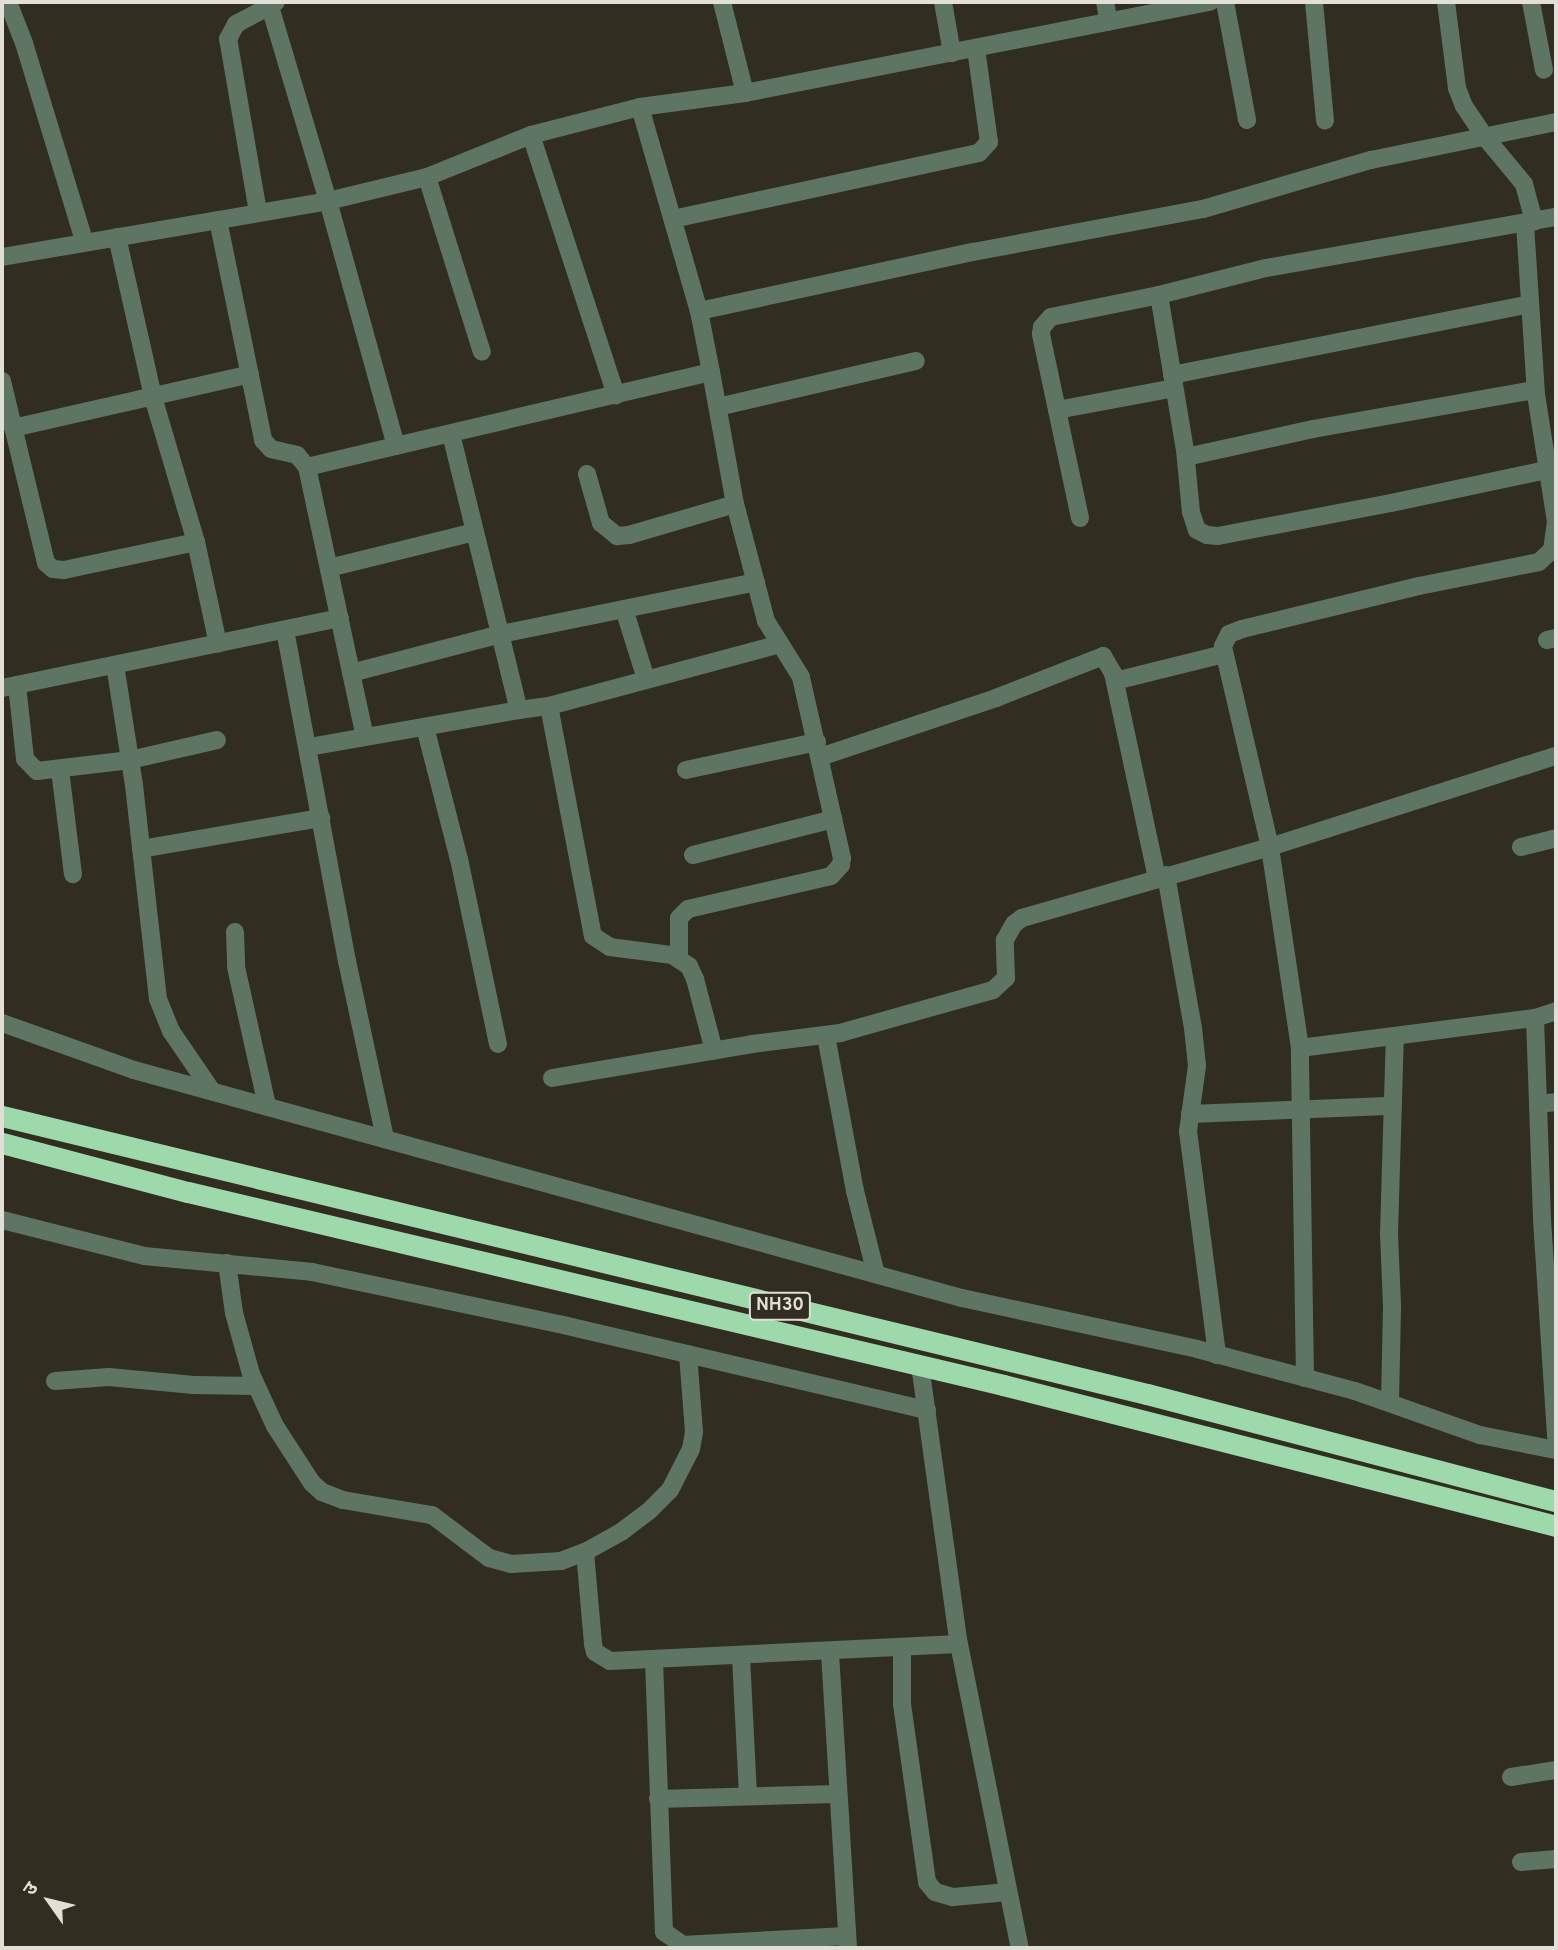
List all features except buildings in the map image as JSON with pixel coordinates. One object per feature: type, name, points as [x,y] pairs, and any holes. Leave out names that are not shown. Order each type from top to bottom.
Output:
[{"type":"highway","name":"NH30","points":[[2,1116],[1147,1394],[1556,1501]]},
{"type":"highway","name":"NH30","points":[[2,1143],[188,1192],[920,1366],[1556,1526]]},
{"type":"street","points":[[8,2],[24,44],[84,241]]},
{"type":"street","points":[[722,2],[745,93]]},
{"type":"street","points":[[943,2],[952,52]]},
{"type":"street","points":[[1105,2],[1109,22]]},
{"type":"street","points":[[2,257],[328,201],[427,177],[531,135],[640,107],[745,93],[1210,2]]},
{"type":"street","points":[[1225,2],[1247,120]]},
{"type":"street","points":[[1314,2],[1325,120]]},
{"type":"street","points":[[1305,1378],[1300,1194],[1300,1048],[1270,847],[1223,646],[1229,634],[1242,629],[1419,586],[1539,562],[1552,550],[1555,539],[1556,522],[1535,390],[1529,223],[1524,184],[1485,137],[1464,106],[1457,88],[1446,2]]},
{"type":"street","points":[[1531,2],[1544,70]]},
{"type":"street","points":[[258,212],[228,39],[236,24],[273,4],[396,446]]},
{"type":"street","points":[[673,219],[979,153],[989,142],[976,48]]},
{"type":"street","points":[[640,107],[699,311],[735,504],[766,621],[801,677],[842,858],[838,869],[831,876],[688,909],[679,918],[679,958]]},
{"type":"street","points":[[699,311],[973,252],[1203,209],[1360,163],[1556,122]]},
{"type":"street","points":[[531,135],[616,395]]},
{"type":"street","points":[[427,177],[482,352]]},
{"type":"street","points":[[1080,518],[1041,334],[1046,320],[1059,314],[1159,295],[1266,268],[1556,217]]},
{"type":"street","points":[[218,220],[266,446],[297,456],[307,467],[365,737]]},
{"type":"street","points":[[117,237],[153,397],[196,542],[218,644]]},
{"type":"street","points":[[1159,295],[1186,457],[1193,522],[1197,530],[1218,536],[1546,470]]},
{"type":"street","points":[[1057,410],[1173,381],[1530,304]]},
{"type":"street","points":[[718,407],[916,361]]},
{"type":"street","points":[[307,467],[711,372]]},
{"type":"street","points":[[13,428],[250,374]]},
{"type":"street","points":[[2,381],[46,563],[54,569],[64,570],[196,542]]},
{"type":"street","points":[[1186,457],[1314,429],[1535,390]]},
{"type":"street","points":[[452,434],[519,710]]},
{"type":"street","points":[[587,474],[601,523],[617,536],[629,536],[735,504]]},
{"type":"street","points":[[329,568],[475,532]]},
{"type":"street","points":[[351,673],[500,634],[756,582]]},
{"type":"street","points":[[624,609],[646,680]]},
{"type":"street","points":[[217,740],[130,760],[37,771],[25,759],[9,687],[340,618]]},
{"type":"street","points":[[285,630],[347,961],[385,1139]]},
{"type":"street","points":[[309,747],[549,706],[780,644]]},
{"type":"street","points":[[1115,681],[1224,654]]},
{"type":"street","points":[[686,770],[818,749],[996,698],[1094,658],[1107,659],[1115,681],[1162,877],[1194,1028],[1197,1066],[1191,1114],[1190,1154],[1205,1248],[1217,1354]]},
{"type":"street","points":[[115,665],[130,760],[162,1014],[212,1091]]},
{"type":"street","points":[[549,706],[593,936],[610,947],[679,958],[689,966],[714,1051]]},
{"type":"street","points":[[425,727],[459,859],[498,1044]]},
{"type":"street","points":[[552,1079],[714,1051],[826,1036],[993,990],[1006,978],[1009,971],[1005,940],[1014,924],[1022,918],[1270,847],[1556,756]]},
{"type":"street","points":[[60,770],[73,874]]},
{"type":"street","points":[[141,849],[321,818]]},
{"type":"street","points":[[693,855],[833,819]]},
{"type":"street","points":[[1521,847],[1556,838]]},
{"type":"street","points":[[235,932],[236,967],[267,1106]]},
{"type":"street","points":[[1300,1048],[1535,1018],[1556,1011]]},
{"type":"street","points":[[1535,1018],[1547,1103],[1543,1244],[1556,1437]]},
{"type":"street","points":[[2,1023],[134,1070],[962,1298],[1217,1354],[1390,1403],[1480,1435],[1556,1450]]},
{"type":"street","points":[[826,1036],[855,1191],[876,1274]]},
{"type":"street","points":[[1390,1403],[1392,1305],[1389,1234],[1395,1037]]},
{"type":"street","points":[[1191,1114],[1301,1112],[1393,1106]]},
{"type":"street","points":[[2,1220],[144,1256],[312,1272],[688,1354],[927,1410]]},
{"type":"street","points":[[227,1263],[242,1346],[256,1386],[298,1465],[322,1492],[342,1500],[432,1515],[499,1562],[531,1565],[561,1561],[585,1552],[650,1510],[670,1490],[682,1471],[694,1432],[688,1354]]},
{"type":"street","points":[[920,1366],[960,1644],[1020,1948]]},
{"type":"street","points":[[55,1381],[109,1377],[194,1385],[256,1386]]},
{"type":"street","points":[[585,1552],[595,1652],[610,1661],[831,1653],[960,1644]]},
{"type":"street","points":[[902,1648],[902,1704],[927,1882],[935,1892],[953,1897],[1008,1892]]},
{"type":"street","points":[[654,1660],[662,1925],[669,1938],[684,1945],[847,1942],[831,1653]]},
{"type":"street","points":[[741,1657],[748,1796]]},
{"type":"street","points":[[1511,1777],[1556,1770]]},
{"type":"street","points":[[658,1799],[837,1794]]},
{"type":"street","points":[[1521,1862],[1556,1859]]}]
